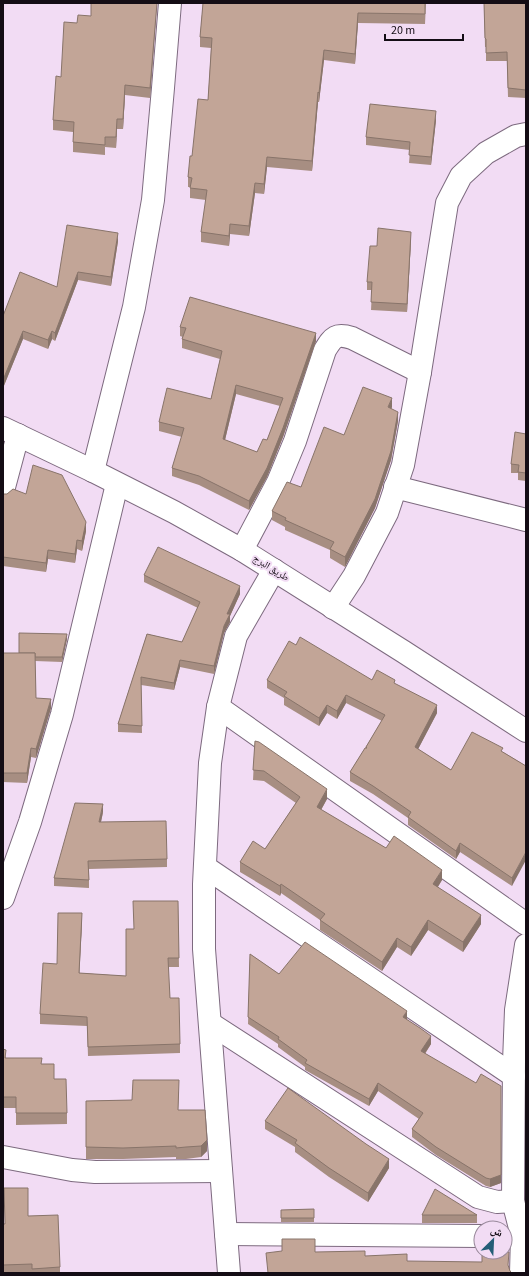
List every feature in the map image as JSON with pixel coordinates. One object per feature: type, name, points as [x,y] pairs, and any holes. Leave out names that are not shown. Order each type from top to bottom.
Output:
[{"type":"street","points":[[93,471],[134,307],[153,200],[164,88],[170,3]]},
{"type":"street","points":[[333,608],[354,576],[387,512],[403,465],[420,372],[447,203],[461,176],[486,153],[516,136],[526,134]]},
{"type":"street","points":[[242,550],[278,482],[294,441],[325,350],[331,340],[337,336],[343,335],[352,338],[420,372]]},
{"type":"street","points":[[3,491],[10,432]]},
{"type":"street","name":"طريق البرج","points":[[10,432],[93,471],[174,512],[242,550],[526,731]]},
{"type":"street","points":[[3,898],[20,854],[62,714],[117,484]]},
{"type":"street","points":[[395,488],[526,520]]},
{"type":"street","points":[[229,1273],[211,1024],[204,950],[205,867],[210,763],[218,707],[236,636],[274,570]]},
{"type":"street","points":[[218,707],[526,924]]},
{"type":"street","points":[[205,867],[514,1076]]},
{"type":"street","points":[[513,1220],[513,1201],[520,1163],[514,1076],[516,1010],[526,946]]},
{"type":"street","points":[[211,1024],[478,1197],[497,1202],[513,1201]]},
{"type":"street","points":[[3,1157],[72,1170],[95,1172],[221,1171]]},
{"type":"street","points":[[226,1234],[473,1236]]},
{"type":"street","points":[[513,1236],[521,1273]]},
{"type":"building","points":[[91,3],[157,3],[150,88],[125,85],[123,119],[117,119],[116,137],[105,137],[105,145],[73,142],[74,122],[53,120],[56,76],[61,77],[64,22],[77,23],[78,15],[91,16]]},
{"type":"building","points":[[203,3],[425,3],[425,14],[358,13],[355,54],[324,50],[319,93],[318,92],[312,161],[267,157],[264,184],[255,183],[249,226],[230,224],[229,236],[201,232],[207,190],[190,188],[192,178],[188,177],[190,156],[192,156],[198,99],[208,100],[212,38],[200,37]]},
{"type":"building","points":[[484,3],[526,3],[526,90],[508,88],[507,52],[486,53]]},
{"type":"building","points":[[370,104],[436,111],[431,157],[409,155],[410,142],[366,137]]},
{"type":"building","points":[[67,225],[118,233],[111,277],[78,272],[55,333],[52,331],[48,340],[23,331],[3,380],[3,316],[20,272],[57,287]]},
{"type":"building","points":[[378,228],[411,232],[407,304],[371,302],[372,282],[367,282],[370,246],[377,246]]},
{"type":"building","points":[[190,297],[316,333],[283,428],[267,468],[249,501],[199,476],[172,468],[184,428],[159,422],[167,388],[211,399],[222,351],[182,339],[186,328],[180,327]],"holes":[[[236,385],[283,398],[267,440],[263,439],[257,452],[223,439]]]},
{"type":"building","points":[[363,387],[392,398],[388,407],[398,412],[391,451],[375,499],[345,557],[330,549],[334,542],[285,520],[286,518],[272,511],[287,482],[301,487],[324,427],[344,435]]},
{"type":"building","points":[[515,432],[526,434],[526,473],[518,472],[519,465],[511,464]]},
{"type":"building","points":[[33,465],[62,475],[86,522],[82,541],[77,540],[75,554],[48,550],[46,563],[3,557],[3,494],[7,494],[13,489],[26,494]]},
{"type":"building","points":[[158,547],[240,586],[227,614],[230,614],[224,626],[214,666],[180,660],[174,683],[141,677],[142,726],[118,724],[147,634],[182,642],[200,602],[144,575]]},
{"type":"building","points":[[19,633],[67,634],[62,657],[35,657],[35,653],[19,653]]},
{"type":"building","points":[[300,637],[372,680],[377,670],[395,680],[394,683],[437,705],[415,747],[451,770],[472,732],[503,748],[501,751],[526,766],[526,852],[512,878],[460,843],[456,851],[408,817],[411,812],[350,772],[365,748],[367,748],[366,747],[385,715],[346,695],[337,711],[327,705],[319,718],[284,696],[287,692],[267,680],[289,641],[296,645]]},
{"type":"building","points":[[3,653],[35,653],[36,698],[51,699],[36,749],[31,748],[27,773],[3,773]]},
{"type":"building","points":[[255,741],[259,742],[327,789],[317,807],[386,848],[394,836],[442,870],[433,884],[481,915],[463,942],[428,920],[411,947],[397,938],[382,962],[320,920],[325,914],[281,884],[280,886],[240,862],[253,841],[265,849],[300,797],[264,771],[253,770]]},
{"type":"building","points":[[75,803],[103,804],[99,822],[166,821],[167,859],[88,861],[89,880],[54,878]]},
{"type":"building","points":[[133,901],[178,901],[179,958],[168,958],[170,998],[179,998],[180,1044],[88,1047],[87,1017],[40,1014],[43,963],[57,964],[58,913],[82,913],[79,973],[126,976],[126,929],[134,929]]},
{"type":"building","points":[[305,942],[407,1011],[403,1017],[431,1036],[421,1051],[476,1083],[481,1074],[501,1086],[501,1175],[490,1179],[486,1178],[436,1147],[412,1129],[423,1113],[378,1083],[369,1099],[305,1063],[307,1060],[278,1039],[279,1037],[248,1017],[250,954],[279,974]]},
{"type":"building","points":[[3,1049],[6,1050],[5,1058],[42,1058],[41,1064],[54,1064],[54,1079],[66,1079],[67,1113],[16,1113],[16,1097],[3,1097]]},
{"type":"building","points":[[133,1080],[179,1080],[178,1110],[205,1110],[207,1140],[201,1146],[176,1148],[176,1146],[123,1148],[86,1147],[86,1101],[132,1100]]},
{"type":"building","points":[[288,1088],[389,1159],[368,1193],[329,1168],[295,1143],[297,1140],[265,1121]]},
{"type":"building","points":[[4,1188],[28,1188],[28,1216],[58,1215],[60,1267],[32,1269],[32,1264],[3,1265],[3,1224],[5,1224]]},
{"type":"building","points":[[435,1189],[477,1215],[422,1215]]},
{"type":"building","points":[[314,1209],[314,1218],[281,1218],[281,1210]]},
{"type":"building","points":[[282,1239],[315,1239],[315,1252],[365,1251],[365,1256],[407,1254],[407,1261],[482,1262],[482,1260],[508,1260],[508,1265],[512,1273],[268,1273],[266,1253],[282,1251]]}]
